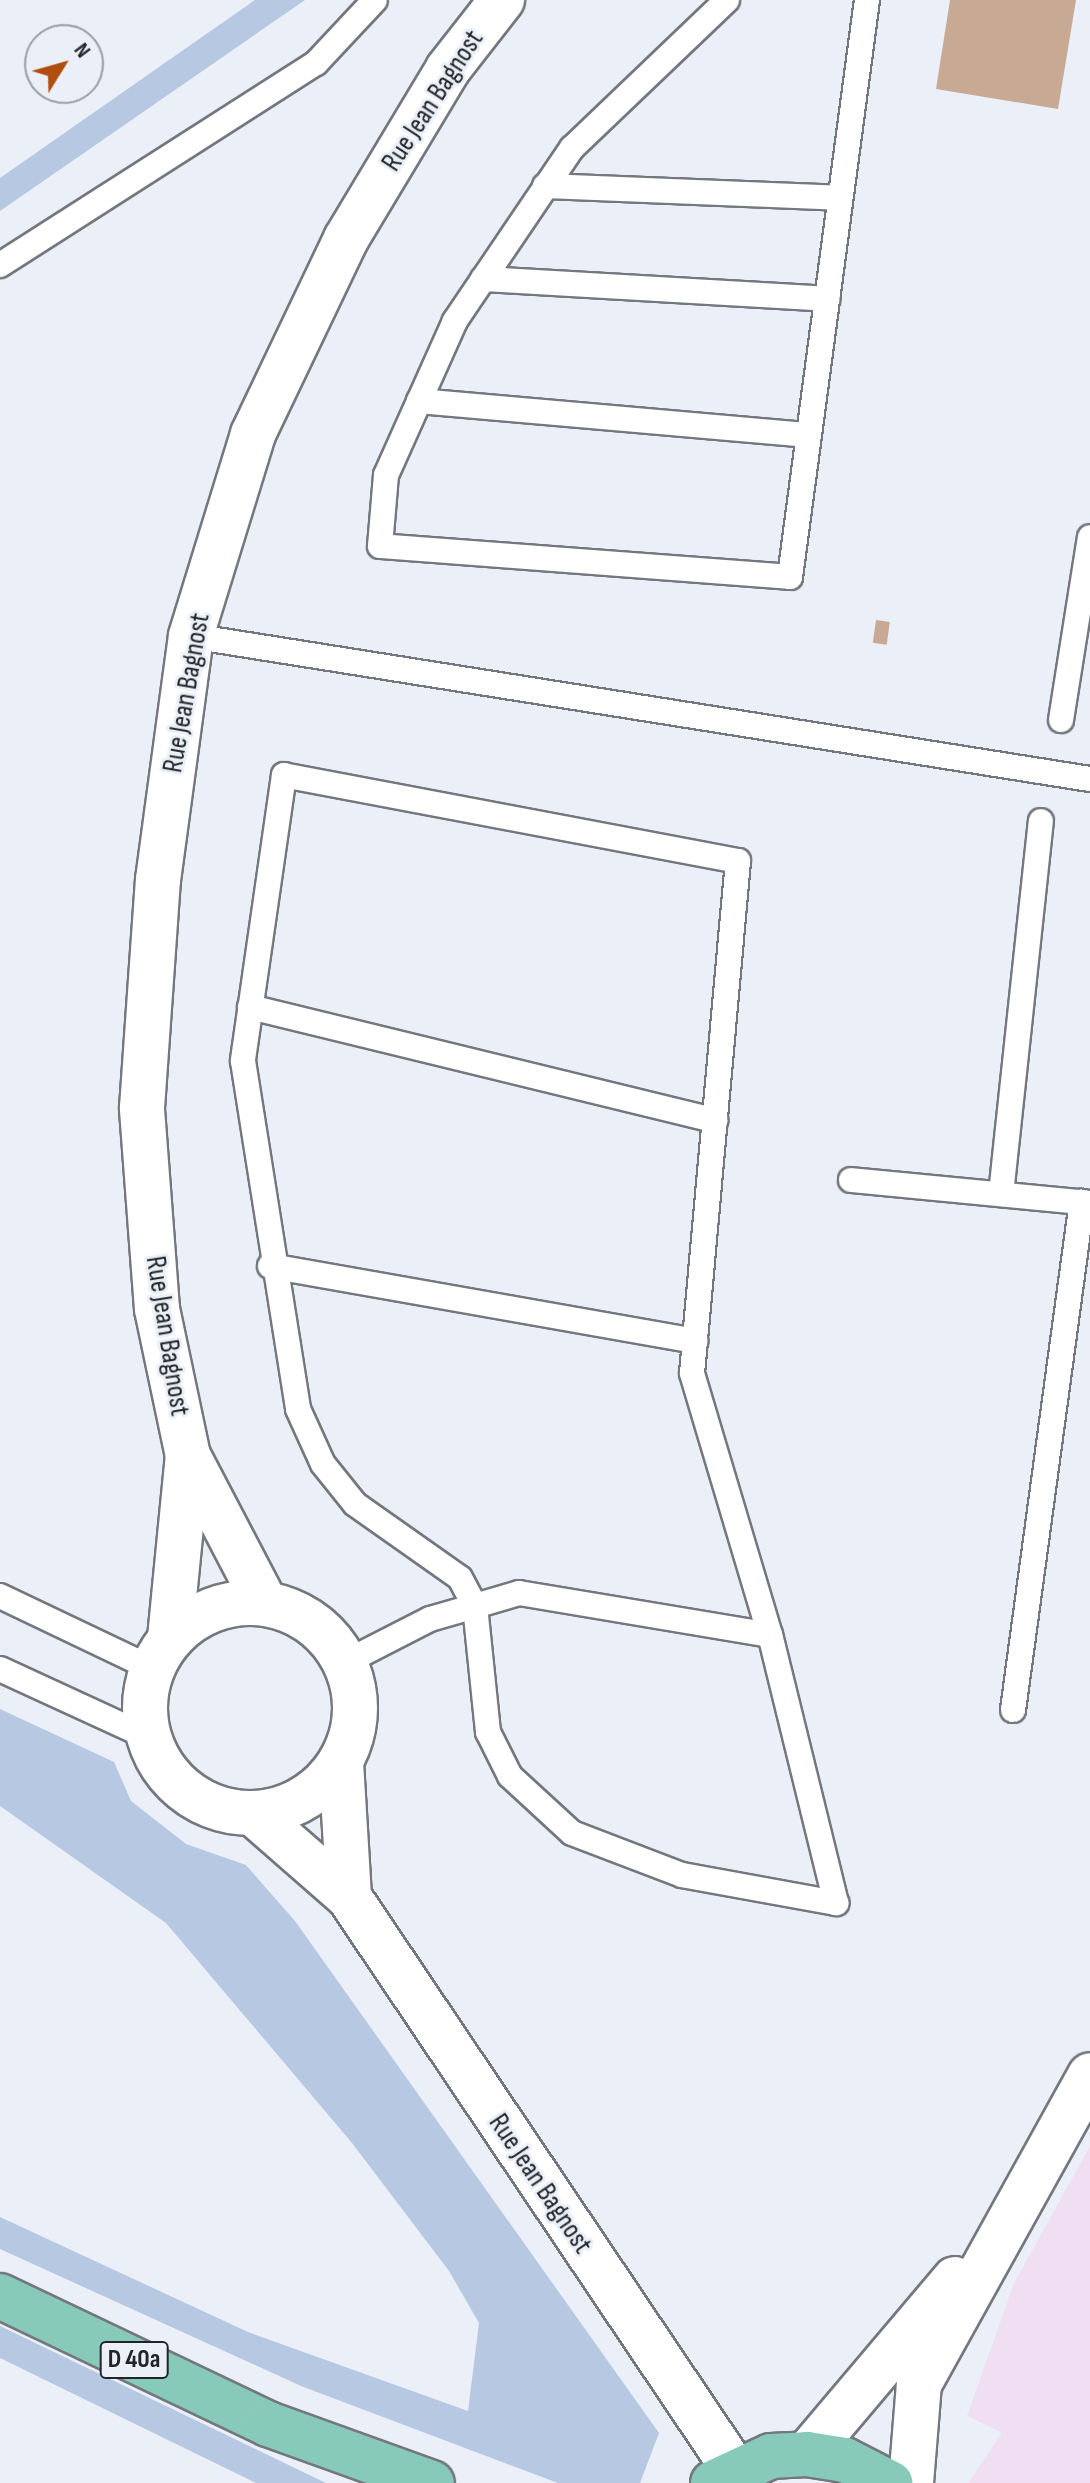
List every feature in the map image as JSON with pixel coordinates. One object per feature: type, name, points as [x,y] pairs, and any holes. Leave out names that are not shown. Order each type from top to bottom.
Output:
[{"type":"main road","name":"D 40a","points":[[0,2296],[268,2424],[432,2483]]},
{"type":"main road","name":"D 40a","points":[[268,2424],[362,2483]]},
{"type":"main road","points":[[724,2476],[771,2456],[807,2454],[845,2460],[890,2483]]},
{"type":"street","name":"Rue Jean Bagnost","points":[[265,1603],[188,1456],[157,1309],[142,1108],[158,880],[191,636],[253,434],[346,239],[448,69],[502,0]]},
{"type":"street","name":"Rue Jean Bagnost","points":[[188,1456],[160,1653],[144,1702],[148,1737],[163,1769],[188,1794],[220,1810],[254,1814],[288,1807],[318,1789],[341,1762]]},
{"type":"street","points":[[160,1653],[196,1615],[229,1603],[265,1603],[326,1634],[346,1662],[355,1696],[341,1762],[349,1897]]},
{"type":"street","name":"Rue Jean Bagnost","points":[[254,1814],[349,1897],[724,2476]]},
{"type":"street","points":[[911,2483],[919,2384],[1001,2226],[1090,2075]]},
{"type":"street","points":[[807,2454],[1001,2226]]},
{"type":"lane","points":[[0,265],[126,178],[316,63],[375,0]]},
{"type":"lane","points":[[727,0],[572,148],[483,279],[419,401],[386,475],[380,546],[790,577],[867,0]]},
{"type":"lane","points":[[545,186],[840,198]]},
{"type":"lane","points":[[483,279],[827,299]]},
{"type":"lane","points":[[419,401],[809,435]]},
{"type":"lane","points":[[1061,720],[1090,537]]},
{"type":"lane","points":[[191,636],[1090,779]]},
{"type":"lane","points":[[284,775],[738,861],[715,1120],[692,1373],[770,1635],[836,1903],[682,1875],[572,1833],[510,1776],[488,1732],[475,1606],[460,1578],[355,1504],[323,1464],[298,1409],[270,1266],[243,1061],[284,775]]},
{"type":"lane","points":[[1001,1194],[1041,821]]},
{"type":"lane","points":[[250,1007],[715,1120]]},
{"type":"lane","points":[[851,1180],[1086,1203],[1013,1710]]},
{"type":"lane","points":[[270,1266],[695,1341]]},
{"type":"lane","points":[[346,1662],[430,1619],[519,1593],[770,1635]]},
{"type":"lane","points":[[0,1596],[160,1653]]},
{"type":"lane","points":[[0,1669],[148,1737]]},
{"type":"shaded area","points":[[255,0],[305,0],[0,211],[0,178]]},
{"type":"shaded area","points":[[0,1709],[114,1762],[131,1801],[186,1844],[246,1865],[295,1921],[659,2433],[640,2483],[558,2483],[301,2386],[0,2249],[0,2217],[248,2332],[468,2411],[479,2323],[449,2271],[352,2143],[166,1923],[0,1806]]},
{"type":"shaded area","points":[[1090,2146],[1090,2483],[968,2483],[1002,2433],[967,2416],[1014,2283]]},
{"type":"shaded area","points":[[0,2326],[326,2483],[256,2483],[0,2358]]},
{"type":"building","points":[[950,0],[1076,0],[1058,109],[936,89]]},
{"type":"building","points":[[876,620],[890,622],[887,645],[873,643]]}]
